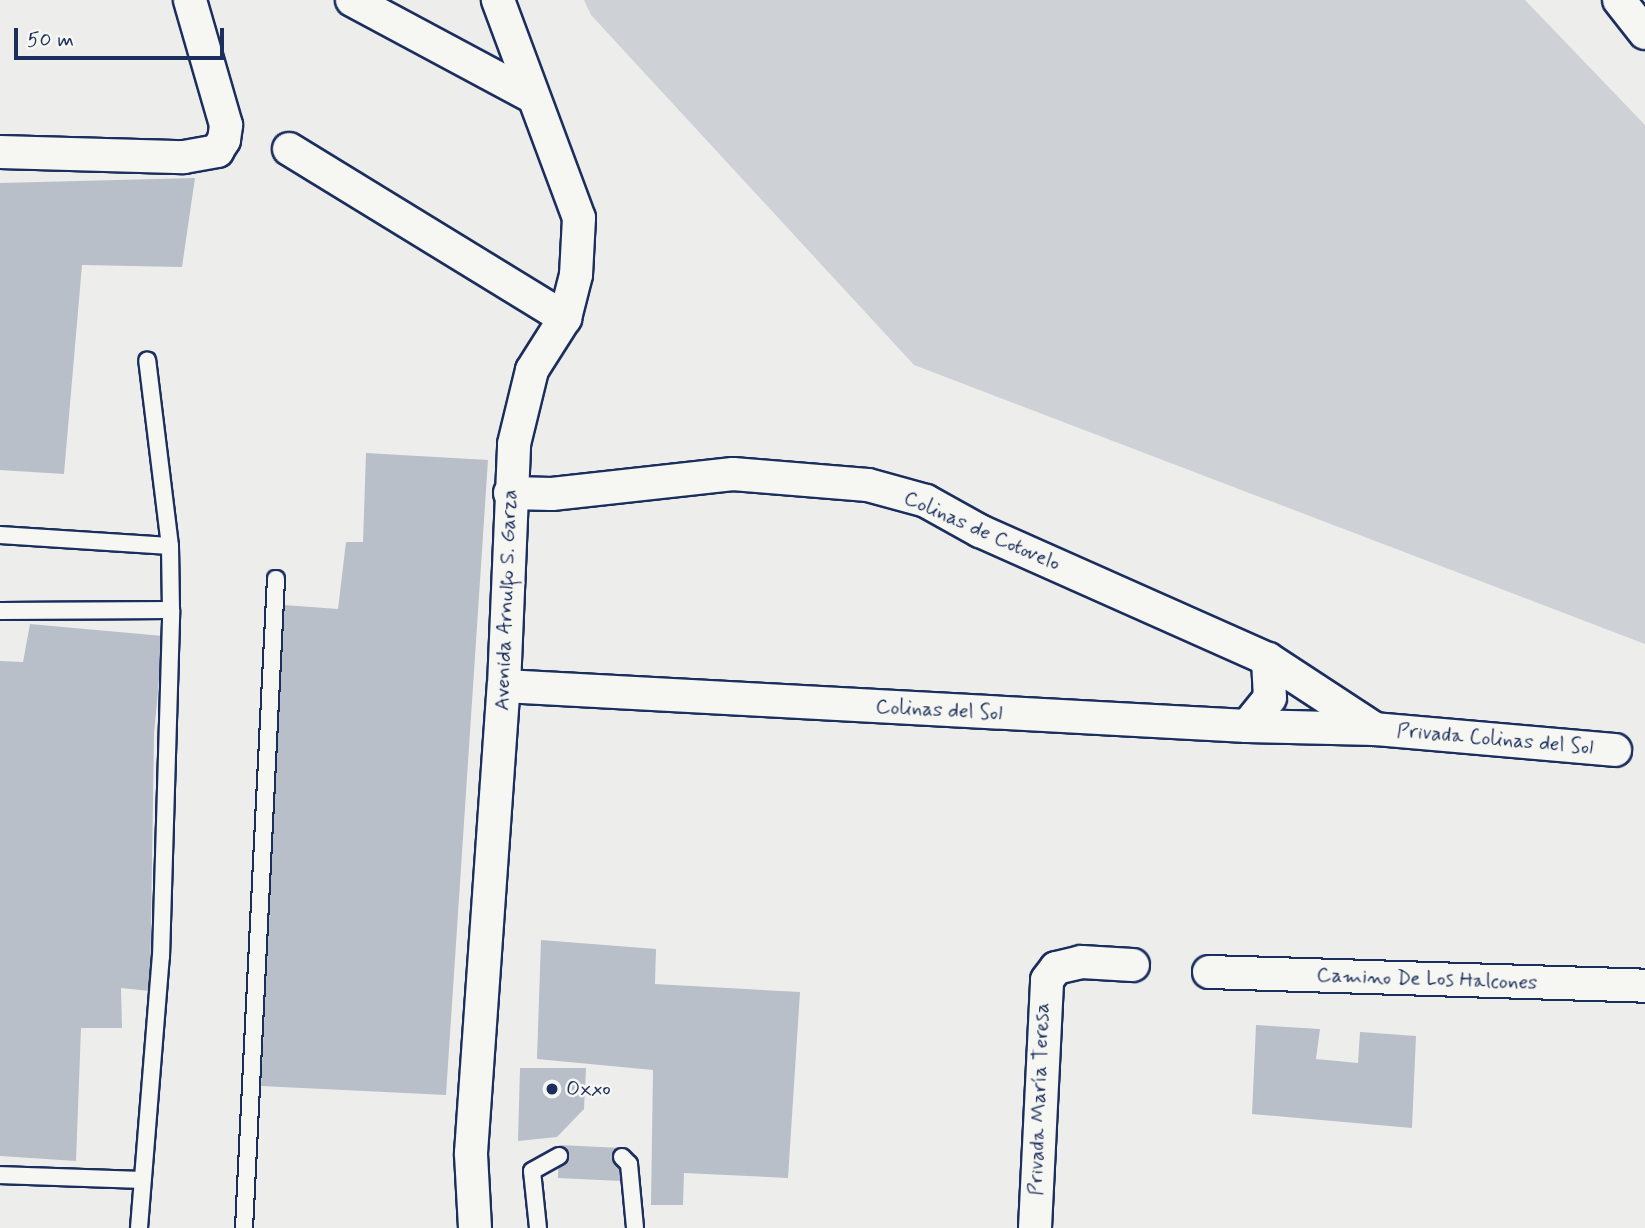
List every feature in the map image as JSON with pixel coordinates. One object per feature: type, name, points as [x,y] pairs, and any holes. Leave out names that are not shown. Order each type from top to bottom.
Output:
[{"type":"street","points":[[0,152],[184,157],[217,151],[224,140],[226,125],[190,0]]},
{"type":"street","points":[[352,0],[533,97]]},
{"type":"street","name":"Avenida Arnulfo S. Garza","points":[[475,1228],[471,1153],[504,686],[510,493],[521,405],[533,370],[565,318],[576,275],[579,218],[566,174],[533,97],[498,0]]},
{"type":"street","points":[[1619,0],[1645,33]]},
{"type":"street","points":[[289,149],[565,318]]},
{"type":"street","name":"Colinas de Cotovelo","points":[[510,493],[552,494],[733,474],[868,485],[926,501],[980,531],[1268,659],[1375,729]]},
{"type":"street","points":[[1247,726],[1270,698],[1268,659]]},
{"type":"street","name":"Colinas del Sol","points":[[504,686],[1247,726],[1375,729]]},
{"type":"street","name":"Privada Colinas del Sol","points":[[1375,729],[1615,750]]},
{"type":"street","name":"Privada María Teresa","points":[[1035,1228],[1046,980],[1056,968],[1082,962],[1133,965]]},
{"type":"street","name":"Camino De Los Halcones","points":[[1209,972],[1645,986]]},
{"type":"lane","points":[[139,1228],[161,957],[171,610],[170,546],[147,360]]},
{"type":"lane","points":[[0,535],[170,546]]},
{"type":"lane","points":[[244,1228],[276,579]]},
{"type":"lane","points":[[0,611],[171,610]]},
{"type":"lane","points":[[538,1228],[532,1171],[559,1156]]},
{"type":"lane","points":[[622,1157],[629,1164],[635,1228]]},
{"type":"lane","points":[[0,1175],[142,1181]]},
{"type":"shaded area","points":[[584,0],[1525,0],[1645,125],[1645,644],[914,365],[591,15]]},
{"type":"building","points":[[195,178],[182,267],[82,265],[64,474],[0,470],[0,183]]},
{"type":"building","points":[[366,453],[488,460],[446,1095],[261,1086],[284,605],[338,609],[346,542],[363,542]]},
{"type":"building","points":[[30,624],[163,636],[154,734],[150,991],[121,988],[122,1028],[81,1028],[76,1161],[0,1156],[0,661],[23,662]]},
{"type":"building","points":[[541,940],[656,949],[655,984],[800,992],[788,1178],[684,1173],[683,1205],[651,1205],[653,1070],[537,1059]]},
{"type":"building","points":[[1256,1025],[1320,1029],[1316,1059],[1358,1063],[1360,1032],[1416,1036],[1412,1128],[1252,1114]]},
{"type":"building","name":"Oxxo","points":[[520,1068],[586,1068],[584,1109],[557,1137],[518,1141]]},
{"type":"building","name":"Oxxo","points":[[559,1145],[622,1148],[621,1181],[558,1178]]},
{"type":"place","name":"Oxxo","points":[[552,1089]]}]
